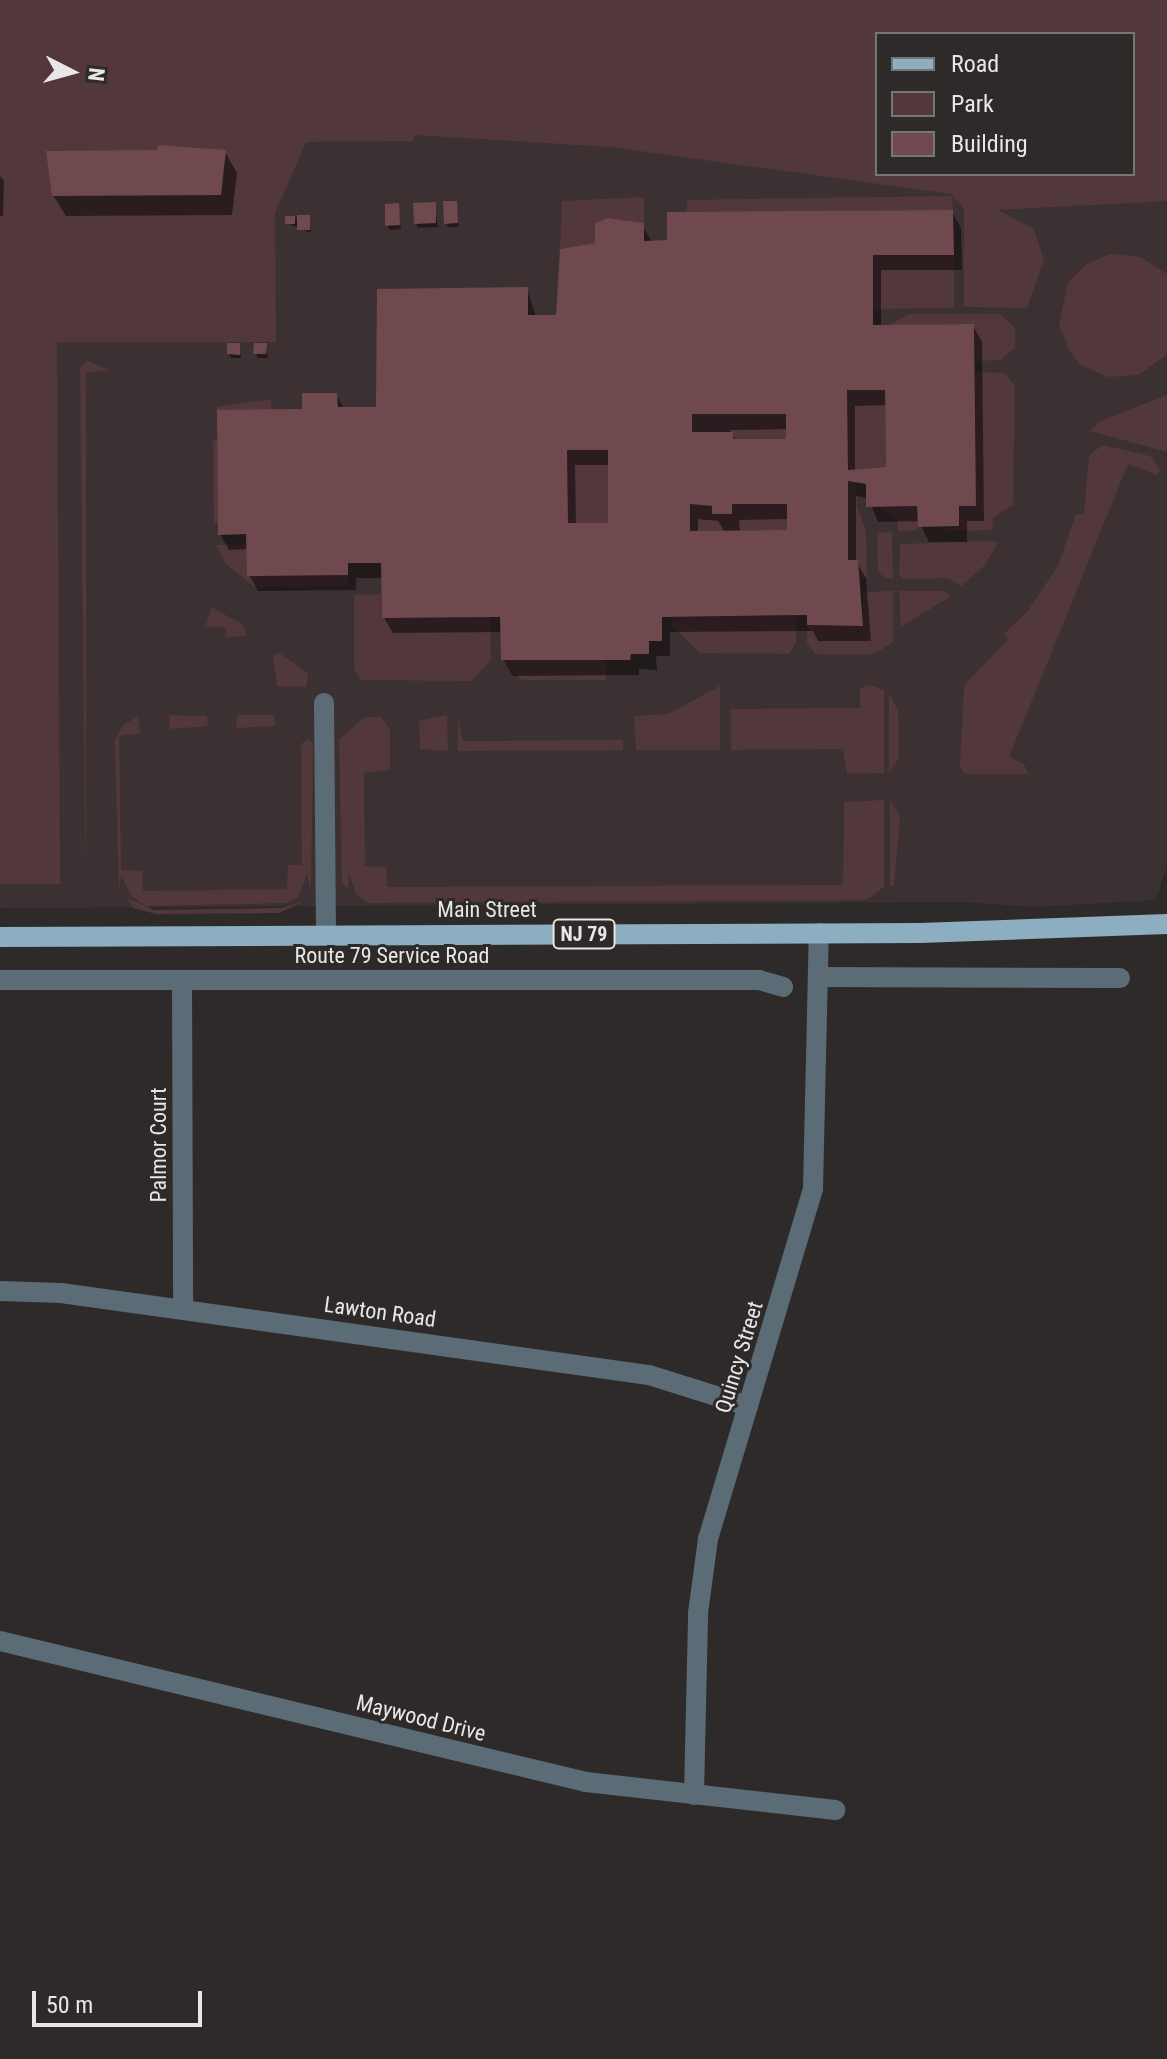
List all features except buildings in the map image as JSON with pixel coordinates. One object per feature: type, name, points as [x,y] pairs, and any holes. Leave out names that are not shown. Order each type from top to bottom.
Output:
[{"type":"main road","name":"Main Street","points":[[0,937],[819,933],[1167,924]]},
{"type":"street","points":[[324,703],[326,935]]},
{"type":"street","name":"Quincy Street","points":[[694,1795],[702,1576],[748,1406],[813,1189],[819,933]]},
{"type":"street","points":[[819,977],[1120,978]]},
{"type":"street","name":"Route 79 Service Road","points":[[0,980],[759,980],[783,987]]},
{"type":"street","name":"Palmor Court","points":[[182,980],[183,1309]]},
{"type":"street","name":"Lawton Road","points":[[0,1291],[183,1309],[649,1375],[748,1406]]},
{"type":"street","name":"Maywood Drive","points":[[0,1641],[586,1782],[835,1810]]},
{"type":"shaded area","points":[[0,0],[1167,0],[1167,865],[1156,900],[1035,907],[963,902],[0,908]]},
{"type":"green space","points":[[0,0],[1167,0],[1167,201],[998,210],[1034,229],[1044,260],[1027,308],[964,307],[964,209],[951,194],[611,147],[414,135],[413,141],[306,142],[275,213],[276,342],[57,342],[60,884],[0,884]]},
{"type":"green space","points":[[952,196],[953,210],[687,212],[687,200]]},
{"type":"green space","points":[[644,197],[644,223],[608,218],[595,224],[595,243],[560,249],[562,201]]},
{"type":"green space","points":[[1110,254],[1141,257],[1167,274],[1167,355],[1138,375],[1108,377],[1081,365],[1070,352],[1059,325],[1068,282],[1087,264]]},
{"type":"green space","points":[[873,255],[954,255],[954,308],[873,309]]},
{"type":"green space","points":[[910,314],[1000,314],[1015,328],[1015,348],[1000,360],[975,361],[974,324],[889,325]]},
{"type":"green space","points":[[88,361],[108,370],[86,373],[86,892],[80,368]]},
{"type":"green space","points":[[975,372],[1004,373],[1015,386],[1013,505],[993,518],[992,530],[938,531],[959,526],[959,506],[976,505]]},
{"type":"green space","points":[[847,390],[885,390],[886,467],[848,470]]},
{"type":"green space","points":[[1167,395],[1167,452],[1090,431],[1100,421]]},
{"type":"green space","points":[[271,399],[271,410],[217,410],[213,430],[217,407]]},
{"type":"green space","points":[[692,414],[786,414],[786,439],[733,439],[733,432],[692,432]]},
{"type":"green space","points":[[217,440],[218,523],[214,523],[213,441]]},
{"type":"green space","points":[[1103,445],[1150,456],[1160,469],[1157,475],[1128,464],[1009,757],[1024,764],[1028,774],[965,774],[960,766],[964,685],[1008,640],[1004,634],[1027,612],[1058,566],[1076,514],[1084,514],[1089,455]]},
{"type":"green space","points":[[567,450],[608,450],[608,523],[568,523]]},
{"type":"green space","points":[[848,481],[856,481],[857,506],[866,531],[867,578],[858,578],[848,560]]},
{"type":"green space","points":[[690,504],[712,506],[712,514],[731,514],[732,504],[787,504],[787,530],[690,531]]},
{"type":"green space","points":[[878,506],[917,506],[918,530],[898,531],[898,522]]},
{"type":"green space","points":[[892,532],[893,579],[884,578],[878,571],[877,533]]},
{"type":"green space","points":[[998,543],[984,566],[961,586],[948,578],[902,579],[899,574],[900,544]]},
{"type":"green space","points":[[247,544],[247,576],[348,575],[348,586],[255,587],[226,564],[216,545]]},
{"type":"green space","points":[[893,591],[893,642],[881,650],[868,655],[816,654],[807,644],[807,625],[863,626],[863,592]]},
{"type":"green space","points":[[899,591],[944,591],[951,596],[901,627]]},
{"type":"green space","points":[[381,594],[382,618],[490,617],[491,660],[471,681],[361,680],[354,669],[354,595]]},
{"type":"green space","points":[[211,607],[242,624],[247,635],[226,638],[225,627],[206,626]]},
{"type":"green space","points":[[797,616],[796,643],[789,654],[700,653],[672,626],[673,617]]},
{"type":"green space","points":[[279,653],[308,673],[306,687],[277,686],[273,655]]},
{"type":"green space","points":[[501,660],[606,660],[606,680],[522,680]]},
{"type":"green space","points":[[870,685],[884,690],[884,773],[847,774],[843,749],[731,750],[731,709],[860,708],[860,688]]},
{"type":"green space","points":[[720,686],[720,750],[636,750],[634,716],[668,714]]},
{"type":"green space","points":[[889,693],[898,710],[899,758],[889,772]]},
{"type":"green space","points":[[169,715],[207,716],[208,726],[170,729]]},
{"type":"green space","points":[[237,715],[274,715],[275,726],[236,728]]},
{"type":"green space","points":[[447,715],[448,751],[420,749],[419,721]]},
{"type":"green space","points":[[458,716],[463,741],[623,740],[623,750],[458,751]]},
{"type":"green space","points":[[138,717],[140,733],[119,736],[121,870],[142,871],[143,891],[287,889],[288,865],[302,865],[301,744],[308,739],[313,743],[311,890],[307,874],[298,897],[287,903],[146,906],[132,897],[121,875],[119,892],[115,740],[124,724]]},
{"type":"green space","points":[[365,717],[381,717],[390,729],[390,770],[364,773],[365,866],[386,867],[387,887],[843,885],[844,802],[884,800],[884,887],[866,900],[369,903],[356,894],[349,873],[348,889],[342,882],[339,739]]},
{"type":"green space","points":[[890,801],[900,815],[894,887],[890,885]]},
{"type":"green space","points":[[127,898],[154,910],[281,908],[305,901],[279,913],[156,914],[133,908]]}]
